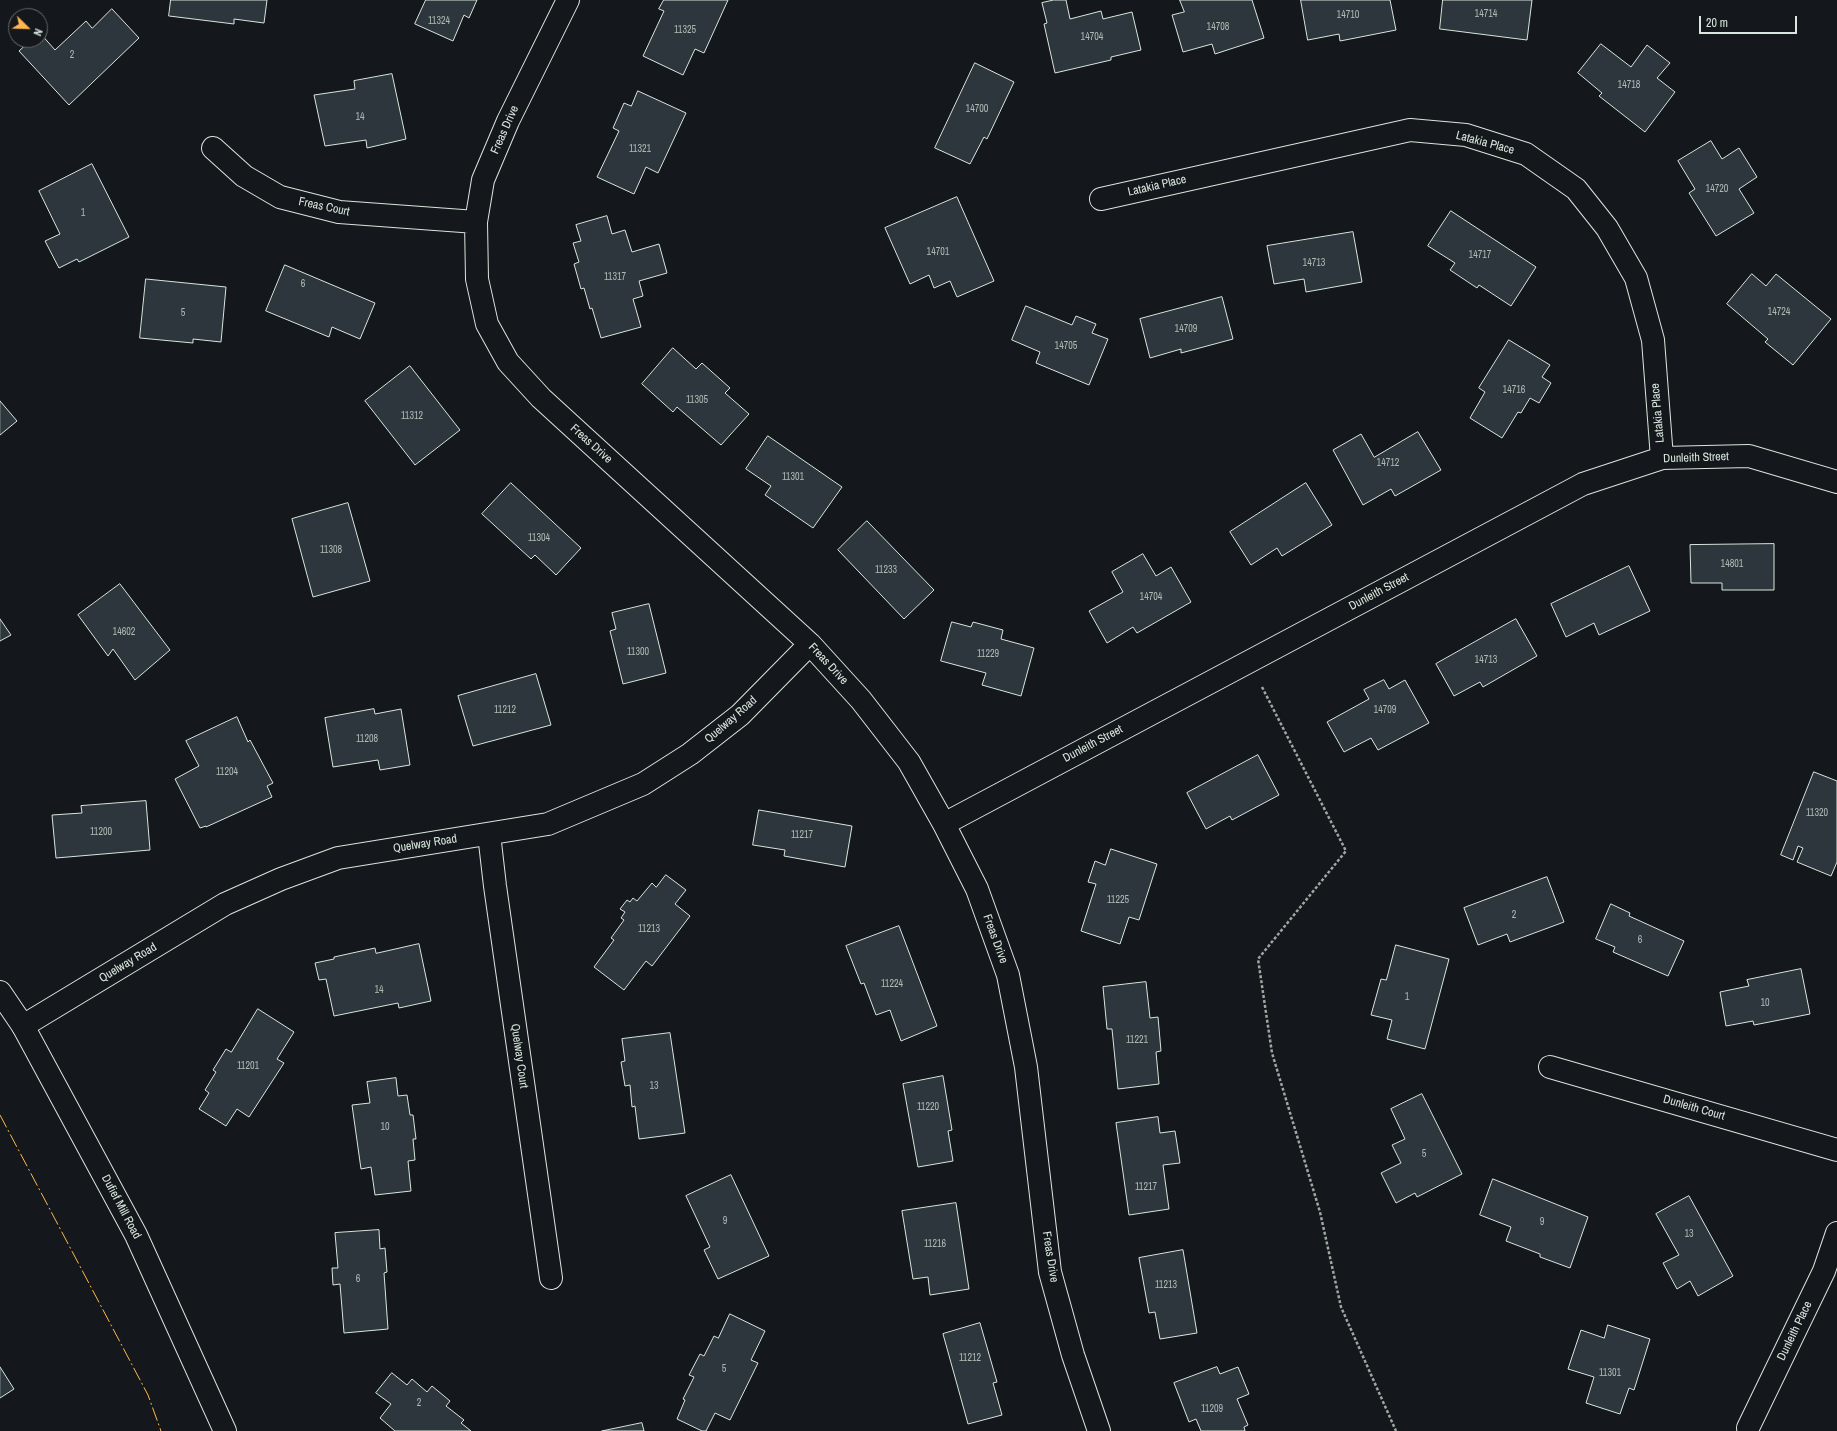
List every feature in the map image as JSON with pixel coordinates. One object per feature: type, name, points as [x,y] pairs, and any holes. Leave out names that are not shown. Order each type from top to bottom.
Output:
[{"type":"street","name":"Freas Drive","points":[[568,0],[508,121],[483,180],[476,222],[477,279],[487,324],[508,362],[541,398],[810,644],[861,700],[909,762],[944,824],[977,889],[1008,975],[1026,1067],[1050,1272],[1073,1355],[1099,1431]]},
{"type":"street","name":"Latakia Place","points":[[1101,199],[1410,130],[1466,135],[1526,154],[1576,190],[1607,228],[1636,278],[1653,340],[1662,458]]},
{"type":"street","name":"Freas Court","points":[[213,148],[244,176],[280,197],[339,212],[476,222]]},
{"type":"street","name":"Dunleith Street","points":[[944,824],[1583,484],[1662,458],[1749,456],[1837,482]]},
{"type":"street","name":"Quelway Road","points":[[23,1026],[225,904],[281,879],[338,858],[548,824],[643,784],[690,754],[740,715],[810,644]]},
{"type":"street","name":"Quelway Court","points":[[489,834],[494,886],[551,1278]]},
{"type":"street","name":"Dufief Mill Road","points":[[0,992],[23,1026],[136,1235],[225,1431]]},
{"type":"street","name":"Dunleith Court","points":[[1550,1067],[1837,1150]]},
{"type":"street","name":"Dunleith Place","points":[[1748,1428],[1824,1271],[1837,1233]]},
{"type":"path","points":[[1249,661],[1346,850],[1258,959],[1272,1053],[1320,1212],[1341,1307],[1396,1431]]},
{"type":"building","points":[[171,0],[267,0],[264,23],[234,19],[234,24],[169,16]]},
{"type":"building","points":[[426,0],[477,0],[469,18],[464,15],[453,41],[415,24]]},
{"type":"building","points":[[664,0],[728,0],[704,53],[695,49],[683,75],[643,56],[664,11],[659,9]]},
{"type":"building","points":[[1054,0],[1066,0],[1070,19],[1101,11],[1103,19],[1132,12],[1141,50],[1111,57],[1111,60],[1055,73],[1044,24],[1047,23],[1042,3]]},
{"type":"building","points":[[1180,0],[1252,0],[1264,38],[1215,54],[1212,44],[1183,52],[1172,15],[1184,12]]},
{"type":"building","points":[[1301,0],[1390,0],[1396,30],[1340,41],[1339,34],[1308,40]]},
{"type":"building","points":[[1443,0],[1532,0],[1527,40],[1440,29]]},
{"type":"building","points":[[112,9],[139,38],[69,105],[19,51],[22,48],[48,48],[48,42],[55,50],[86,21],[92,28]]},
{"type":"building","points":[[1601,44],[1631,67],[1647,45],[1670,63],[1657,78],[1675,92],[1645,132],[1599,96],[1602,93],[1578,73]]},
{"type":"building","points":[[975,63],[1014,82],[987,139],[984,137],[970,164],[935,148]]},
{"type":"building","points":[[392,74],[406,139],[367,148],[366,140],[325,146],[314,95],[355,89],[354,81]]},
{"type":"building","points":[[638,91],[686,113],[658,173],[646,167],[634,194],[597,177],[619,131],[613,128],[624,103],[631,106]]},
{"type":"building","points":[[1711,141],[1722,159],[1739,148],[1757,177],[1739,189],[1754,213],[1716,236],[1689,193],[1695,189],[1678,161]]},
{"type":"building","points":[[92,164],[129,237],[79,262],[77,259],[59,268],[45,241],[60,234],[39,191]]},
{"type":"building","points":[[957,197],[994,281],[957,297],[950,281],[934,288],[929,275],[910,284],[885,228]]},
{"type":"building","points":[[1451,211],[1536,267],[1511,306],[1479,285],[1477,288],[1450,270],[1455,263],[1428,246]]},
{"type":"building","points":[[607,216],[612,234],[625,230],[632,252],[659,244],[667,273],[639,281],[643,296],[633,299],[641,327],[601,338],[584,288],[581,289],[574,264],[579,262],[573,243],[581,241],[576,225]]},
{"type":"building","points":[[1353,232],[1362,282],[1306,292],[1304,279],[1274,284],[1267,246]]},
{"type":"building","points":[[285,265],[375,303],[360,339],[332,327],[329,337],[266,311]]},
{"type":"building","points":[[1752,274],[1766,286],[1776,274],[1831,319],[1793,365],[1765,342],[1768,339],[1727,304]]},
{"type":"building","points":[[146,279],[226,287],[221,342],[193,339],[193,343],[140,338]]},
{"type":"building","points":[[1222,297],[1233,339],[1181,353],[1181,349],[1150,358],[1140,319]]},
{"type":"building","points":[[1026,306],[1072,325],[1076,316],[1096,324],[1092,333],[1108,339],[1089,385],[1036,363],[1040,352],[1012,340]]},
{"type":"building","points":[[1509,340],[1550,365],[1542,377],[1551,383],[1539,403],[1530,398],[1521,413],[1518,412],[1502,438],[1470,418],[1485,392],[1479,388]]},
{"type":"building","points":[[673,348],[696,369],[702,363],[730,388],[725,393],[749,414],[721,445],[677,407],[673,412],[642,384]]},
{"type":"building","points":[[410,366],[460,430],[415,465],[365,401]]},
{"type":"building","points":[[0,401],[17,421],[0,435]]},
{"type":"building","points":[[1418,432],[1441,470],[1395,496],[1391,489],[1363,505],[1333,450],[1361,434],[1374,457]]},
{"type":"building","points":[[768,436],[842,487],[813,528],[765,495],[771,486],[746,469]]},
{"type":"building","points":[[511,483],[581,548],[556,575],[535,555],[531,559],[482,514]]},
{"type":"building","points":[[1306,483],[1332,525],[1282,556],[1277,548],[1251,565],[1230,532]]},
{"type":"building","points":[[348,503],[370,581],[313,597],[292,519]]},
{"type":"building","points":[[867,521],[934,590],[904,619],[838,550]]},
{"type":"building","points":[[1774,544],[1774,590],[1722,590],[1722,583],[1691,583],[1690,545]]},
{"type":"building","points":[[1143,554],[1156,576],[1171,567],[1191,602],[1137,633],[1133,627],[1107,643],[1089,611],[1123,592],[1112,572]]},
{"type":"building","points":[[1629,566],[1650,611],[1599,635],[1594,623],[1566,637],[1551,604]]},
{"type":"building","points":[[120,584],[170,650],[135,680],[113,649],[108,656],[78,615]]},
{"type":"building","points":[[649,604],[666,673],[623,684],[610,631],[616,629],[612,613]]},
{"type":"building","points":[[0,619],[11,635],[0,641]]},
{"type":"building","points":[[1516,619],[1537,656],[1483,687],[1480,682],[1454,696],[1436,664]]},
{"type":"building","points":[[952,622],[971,627],[973,622],[1003,630],[1001,639],[1034,648],[1021,696],[982,685],[986,673],[941,661]]},
{"type":"building","points":[[536,674],[551,725],[473,746],[458,696]]},
{"type":"building","points":[[1384,680],[1389,689],[1405,680],[1429,723],[1378,750],[1371,738],[1344,752],[1327,722],[1369,699],[1364,690]]},
{"type":"building","points":[[374,709],[375,714],[401,709],[410,765],[380,770],[378,760],[333,767],[325,718]]},
{"type":"building","points":[[237,717],[248,742],[250,740],[273,783],[267,786],[272,797],[206,827],[200,828],[175,779],[199,766],[186,741]]},
{"type":"building","points":[[1258,755],[1279,795],[1232,820],[1230,816],[1206,829],[1187,793]]},
{"type":"building","points":[[1814,772],[1837,781],[1837,862],[1831,876],[1797,862],[1803,848],[1798,846],[1793,860],[1781,855]]},
{"type":"building","points":[[146,801],[150,850],[56,858],[52,815],[82,813],[81,806]]},
{"type":"building","points":[[759,810],[852,826],[845,867],[784,856],[785,850],[753,845]]},
{"type":"building","points":[[1111,849],[1157,864],[1139,920],[1129,917],[1120,944],[1081,931],[1096,884],[1088,882],[1095,861],[1105,865]]},
{"type":"building","points":[[666,875],[686,890],[675,904],[690,916],[652,966],[646,961],[624,990],[594,967],[614,940],[611,938],[624,920],[621,918],[625,912],[620,909],[627,900],[630,902],[633,898],[637,901],[652,883],[656,887]]},
{"type":"building","points":[[1547,877],[1564,922],[1510,942],[1507,934],[1478,945],[1464,908]]},
{"type":"building","points":[[1611,904],[1630,913],[1629,916],[1684,941],[1668,976],[1613,952],[1615,947],[1596,939]]},
{"type":"building","points":[[899,926],[937,1026],[901,1041],[890,1010],[876,1015],[864,983],[861,984],[846,946]]},
{"type":"building","points":[[419,944],[431,1001],[399,1008],[398,1003],[334,1016],[326,979],[319,980],[315,963],[334,959],[334,957],[375,948],[376,953]]},
{"type":"building","points":[[1396,945],[1449,959],[1425,1049],[1387,1039],[1392,1020],[1371,1015],[1381,979],[1386,980]]},
{"type":"building","points":[[1801,969],[1810,1014],[1754,1025],[1753,1021],[1726,1026],[1720,992],[1749,986],[1747,980]]},
{"type":"building","points":[[1146,982],[1150,1018],[1158,1017],[1161,1051],[1156,1052],[1159,1084],[1118,1089],[1112,1029],[1107,1029],[1103,987]]},
{"type":"building","points":[[258,1009],[294,1032],[277,1059],[284,1063],[249,1117],[237,1109],[226,1126],[199,1109],[209,1093],[205,1090],[216,1072],[213,1070],[226,1049],[231,1052]]},
{"type":"building","points":[[670,1033],[685,1133],[639,1139],[635,1106],[632,1107],[630,1085],[625,1086],[621,1062],[625,1061],[622,1039]]},
{"type":"building","points":[[943,1076],[952,1130],[948,1131],[953,1161],[918,1167],[903,1084]]},
{"type":"building","points":[[396,1078],[398,1096],[407,1095],[410,1115],[413,1115],[416,1139],[413,1139],[415,1160],[408,1161],[411,1191],[375,1195],[371,1167],[361,1169],[352,1105],[370,1103],[367,1082]]},
{"type":"building","points":[[1422,1094],[1462,1174],[1417,1197],[1415,1193],[1396,1203],[1381,1173],[1401,1163],[1392,1145],[1405,1139],[1391,1109]]},
{"type":"building","points":[[1158,1117],[1160,1133],[1175,1131],[1180,1163],[1163,1165],[1169,1209],[1129,1215],[1116,1123]]},
{"type":"building","points":[[731,1175],[769,1256],[718,1279],[704,1250],[710,1247],[686,1196]]},
{"type":"building","points":[[1493,1179],[1588,1217],[1570,1268],[1540,1257],[1540,1254],[1506,1241],[1511,1227],[1480,1215]]},
{"type":"building","points":[[1689,1196],[1733,1276],[1698,1296],[1690,1281],[1677,1289],[1663,1263],[1679,1255],[1656,1214]]},
{"type":"building","points":[[956,1203],[969,1289],[930,1295],[928,1277],[913,1279],[902,1211]]},
{"type":"building","points":[[379,1230],[380,1249],[385,1248],[387,1272],[384,1273],[388,1329],[344,1333],[340,1284],[333,1285],[332,1268],[338,1268],[335,1233]]},
{"type":"building","points":[[1183,1250],[1197,1333],[1160,1339],[1155,1312],[1149,1313],[1139,1258]]},
{"type":"building","points":[[730,1314],[765,1331],[751,1360],[758,1363],[730,1420],[715,1413],[706,1431],[702,1431],[677,1419],[685,1400],[683,1399],[694,1377],[689,1375],[700,1354],[704,1356],[714,1336],[718,1338]]},
{"type":"building","points":[[980,1323],[997,1382],[993,1383],[1002,1415],[968,1424],[943,1334]]},
{"type":"building","points":[[1608,1325],[1650,1339],[1634,1390],[1629,1388],[1620,1414],[1586,1403],[1594,1377],[1568,1369],[1581,1330],[1604,1338]]},
{"type":"building","points":[[0,1367],[14,1389],[0,1398]]},
{"type":"building","points":[[1217,1367],[1220,1374],[1238,1367],[1249,1394],[1237,1399],[1248,1425],[1244,1427],[1245,1431],[1201,1431],[1196,1419],[1189,1422],[1174,1383]]},
{"type":"building","points":[[392,1373],[407,1385],[412,1379],[427,1392],[432,1386],[450,1401],[446,1406],[464,1420],[461,1423],[471,1431],[395,1431],[380,1418],[391,1404],[376,1393]]},
{"type":"building","points":[[642,1423],[644,1431],[602,1431]]},
{"type":"power","points":[[0,1115],[148,1395],[161,1431]]}]
